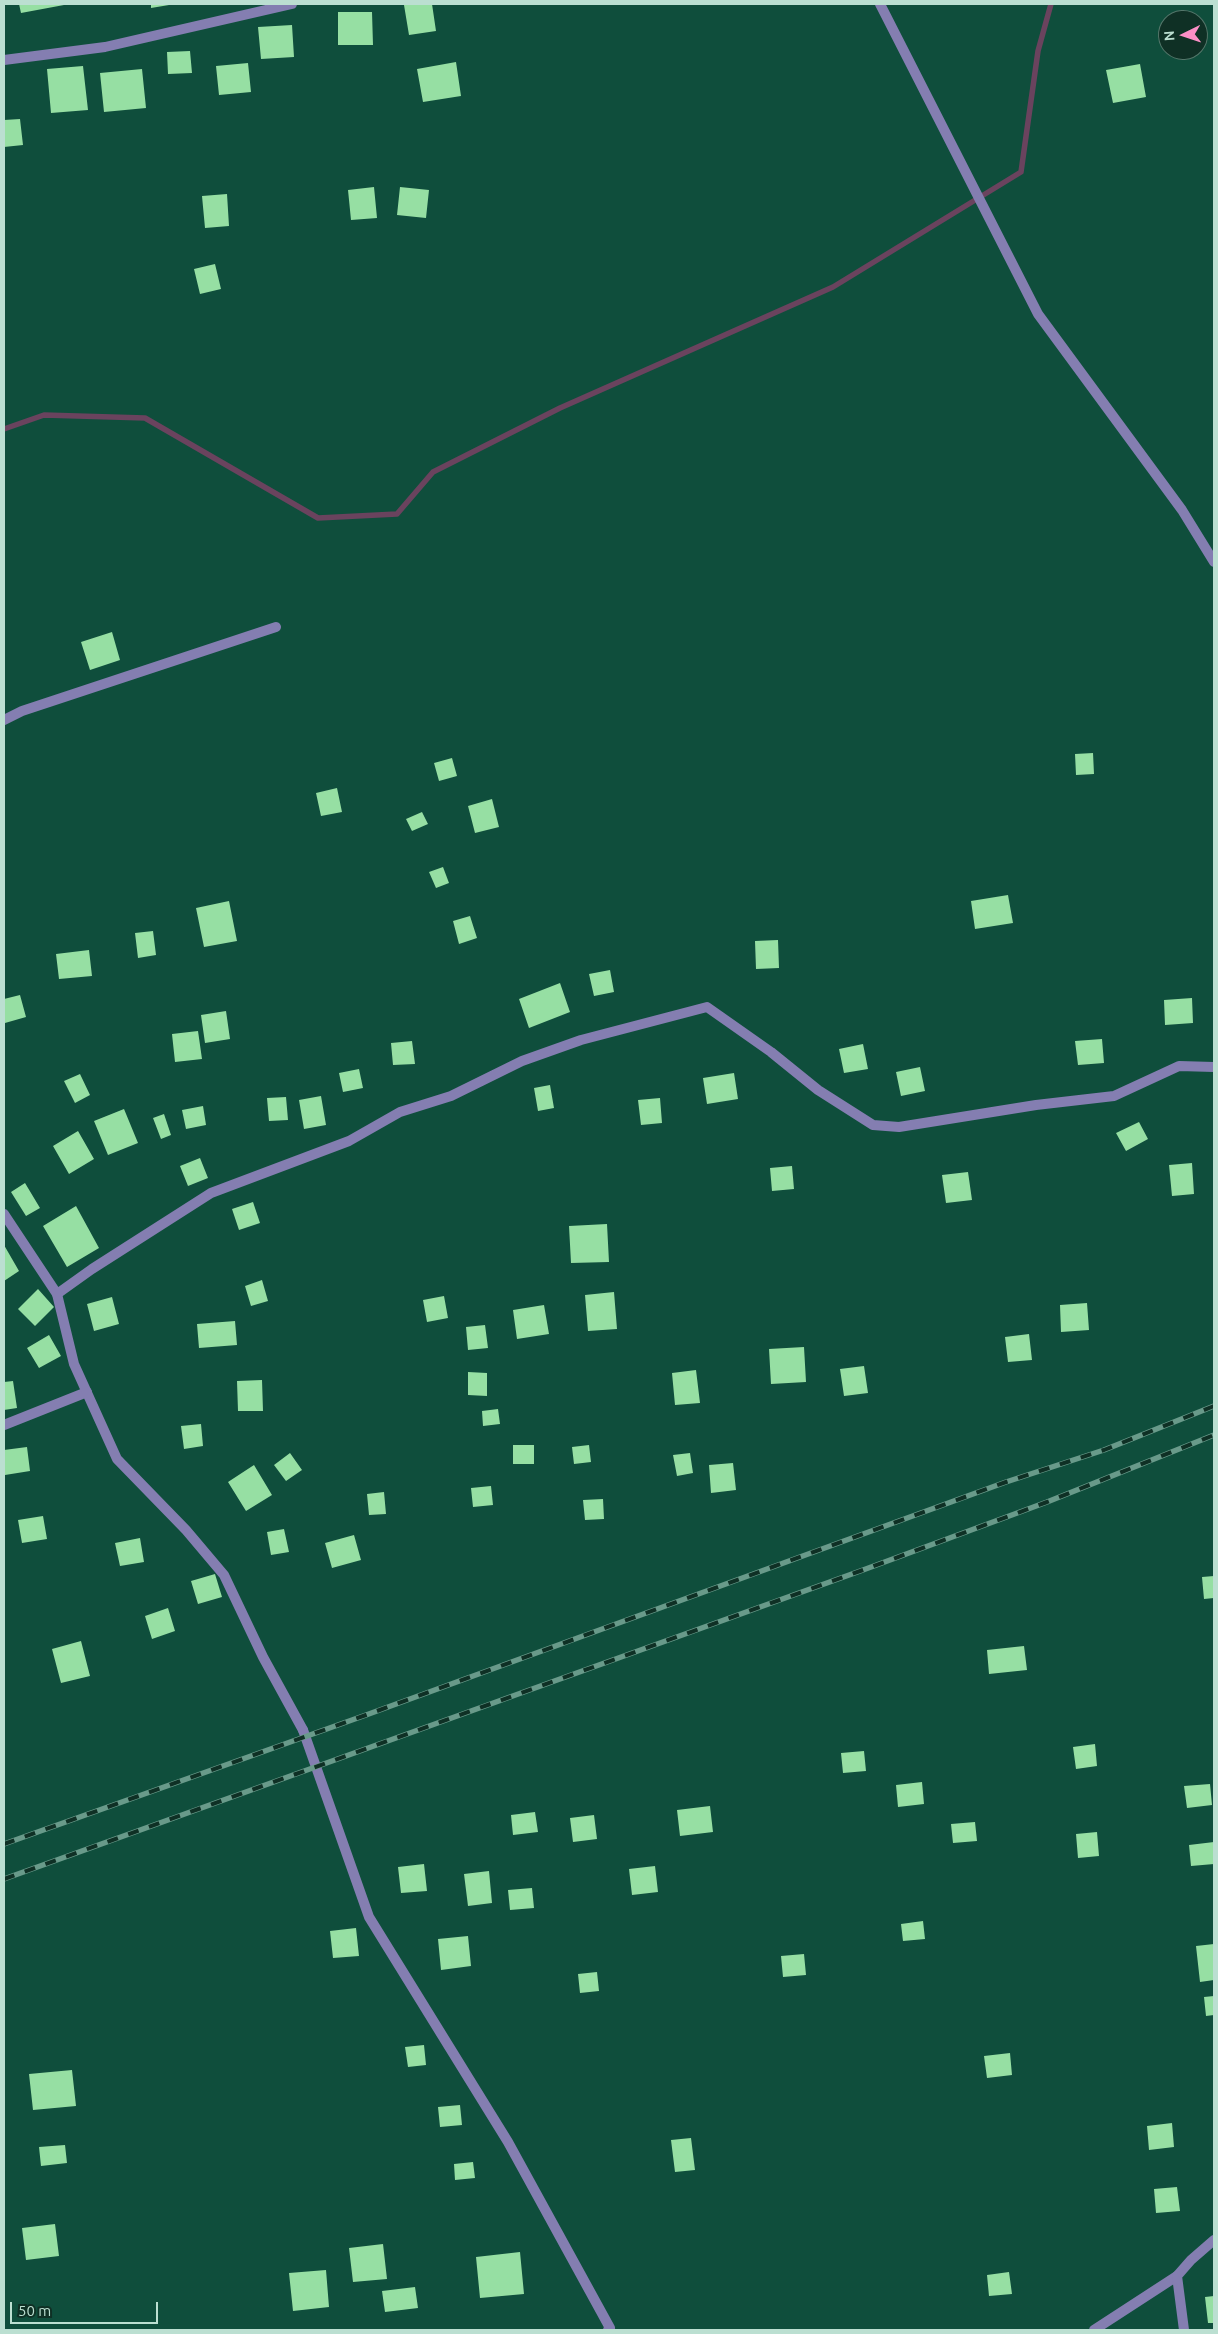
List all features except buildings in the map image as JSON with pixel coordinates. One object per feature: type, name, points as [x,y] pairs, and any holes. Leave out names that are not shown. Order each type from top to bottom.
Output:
[{"type":"street","points":[[4,60],[106,47],[292,4]]},
{"type":"street","points":[[880,4],[1038,314],[1182,510],[1214,562]]},
{"type":"street","points":[[4,720],[22,710],[276,627]]},
{"type":"street","points":[[57,1294],[92,1268],[211,1194],[350,1141],[400,1112],[451,1096],[522,1061],[581,1040],[707,1007],[771,1052],[818,1090],[873,1125],[899,1127],[1036,1105],[1114,1096],[1179,1066],[1214,1066]]},
{"type":"street","points":[[4,1214],[57,1294],[74,1364],[117,1459],[186,1530],[224,1575],[263,1657],[304,1730],[369,1917],[508,2142],[610,2328],[608,2330]]},
{"type":"street","points":[[4,1425],[87,1392]]},
{"type":"street","points":[[1094,2330],[1177,2276],[1191,2260],[1214,2240]]},
{"type":"street","points":[[1177,2276],[1184,2330]]},
{"type":"waterway","points":[[4,429],[44,415],[145,418],[318,518],[397,514],[433,472],[560,408],[833,287],[1021,172],[1038,51],[1051,4]]},
{"type":"railway","points":[[4,1844],[366,1715],[1006,1482],[1104,1450],[1214,1406]]},
{"type":"railway","points":[[4,1879],[863,1570],[1047,1502],[1214,1435]]}]
